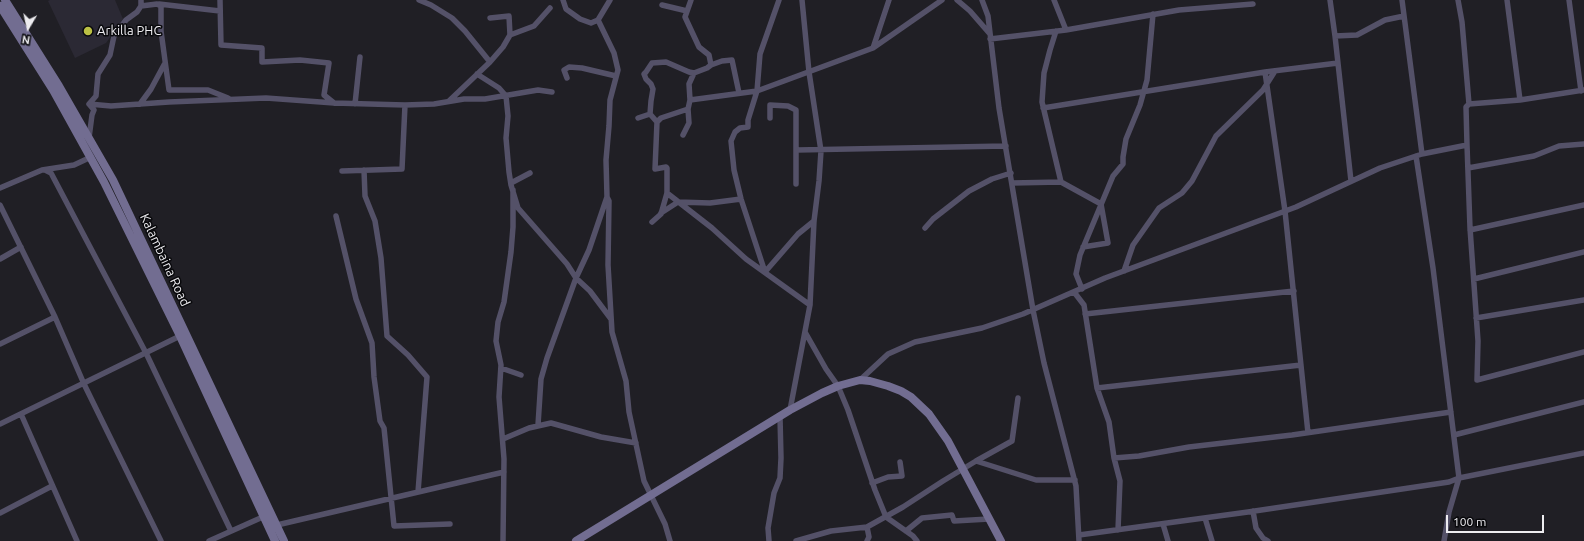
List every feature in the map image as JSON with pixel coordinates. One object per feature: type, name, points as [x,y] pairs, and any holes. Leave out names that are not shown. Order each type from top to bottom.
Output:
[{"type":"main road","name":"Kalambaina Road","points":[[6,0],[59,86],[133,219],[284,541]]},
{"type":"main road","points":[[0,6],[53,90],[91,157],[180,336],[265,516],[275,541]]},
{"type":"main road","points":[[576,541],[790,410],[838,386],[860,380],[888,386],[911,397],[929,414],[948,441],[1001,541]]},
{"type":"street","points":[[220,0],[221,45],[262,48],[262,62],[300,60],[329,63],[324,95],[334,103]]},
{"type":"street","points":[[419,0],[431,5],[452,18],[465,31],[490,62]]},
{"type":"street","points":[[563,0],[566,9],[580,20],[590,23],[598,20],[610,0]]},
{"type":"street","points":[[691,0],[686,17],[699,47],[709,56],[711,65]]},
{"type":"street","points":[[764,272],[741,199],[734,170],[731,140],[735,132],[740,128],[748,127],[748,120],[757,91],[760,54],[778,0]]},
{"type":"street","points":[[790,410],[810,306],[814,221],[821,149],[809,72],[802,0]]},
{"type":"street","points":[[873,48],[889,0]]},
{"type":"street","points":[[690,100],[757,91],[873,48],[942,0]]},
{"type":"street","points":[[957,0],[970,11],[990,37]]},
{"type":"street","points":[[982,0],[988,16],[999,108],[1033,310],[1044,363],[1075,480],[1079,538],[1118,530],[1449,482],[1460,478],[1584,453]]},
{"type":"street","points":[[1054,0],[1066,30]]},
{"type":"street","points":[[1330,0],[1351,181]]},
{"type":"street","points":[[1403,0],[1419,155],[1460,478],[1449,512],[1444,541]]},
{"type":"street","points":[[1458,0],[1462,22],[1469,104],[1466,107],[1467,145],[1470,230],[1476,318],[1477,380],[1584,352]]},
{"type":"street","points":[[1507,0],[1520,100]]},
{"type":"street","points":[[1469,104],[1520,100],[1583,91],[1569,0]]},
{"type":"street","points":[[89,104],[96,96],[98,74],[110,55],[114,36],[126,20],[137,12],[141,3],[220,11]]},
{"type":"street","points":[[157,4],[161,6],[160,31],[164,48],[169,90],[208,90],[231,99]]},
{"type":"street","points":[[990,37],[1056,32],[1179,10],[1253,4]]},
{"type":"street","points":[[662,5],[687,11]]},
{"type":"street","points":[[449,101],[490,62],[510,35],[534,26],[550,8]]},
{"type":"street","points":[[1082,289],[1076,274],[1083,247],[1114,176],[1123,164],[1126,139],[1144,92],[1147,80],[1153,14]]},
{"type":"street","points":[[490,18],[509,16],[510,35]]},
{"type":"street","points":[[1335,36],[1357,35],[1385,20],[1404,16]]},
{"type":"street","points":[[598,20],[615,58],[618,70],[610,100],[610,126],[606,160],[607,197],[609,201],[608,265],[612,332],[626,381],[629,412],[644,482],[665,524],[670,541]]},
{"type":"street","points":[[1056,32],[1044,73],[1042,102],[1061,182]]},
{"type":"street","points":[[355,104],[360,57]]},
{"type":"street","points":[[661,214],[666,193],[668,168],[666,166],[655,169],[657,122],[650,114],[653,89],[644,74],[652,63],[666,62],[688,72],[694,73],[722,61],[732,60],[739,93]]},
{"type":"street","points":[[140,104],[151,89],[165,63]]},
{"type":"street","points":[[1043,108],[1266,72],[1338,63]]},
{"type":"street","points":[[567,78],[564,70],[570,67],[582,68],[616,76]]},
{"type":"street","points":[[1124,271],[1133,245],[1159,208],[1182,193],[1192,181],[1216,136],[1263,90],[1275,71]]},
{"type":"street","points":[[1266,72],[1285,211],[1308,433]]},
{"type":"street","points":[[683,134],[689,123],[689,84],[694,73]]},
{"type":"street","points":[[477,74],[499,88],[506,96],[508,116],[506,138],[511,183],[518,208],[567,264],[576,278],[590,291],[611,319]]},
{"type":"street","points":[[89,104],[111,106],[266,98],[334,103],[405,105],[434,104],[449,101],[506,96],[538,90],[552,92]]},
{"type":"street","points":[[89,104],[94,110],[89,138]]},
{"type":"street","points":[[342,171],[402,169],[405,105]]},
{"type":"street","points":[[770,118],[770,105],[788,106],[796,110],[796,184]]},
{"type":"street","points":[[657,122],[661,118],[688,109]]},
{"type":"street","points":[[638,118],[650,114]]},
{"type":"street","points":[[1468,168],[1534,156],[1559,146],[1584,144]]},
{"type":"street","points":[[860,380],[888,354],[915,342],[982,328],[1033,310],[1124,271],[1285,211],[1380,168],[1419,155],[1467,145]]},
{"type":"street","points":[[797,150],[1006,146]]},
{"type":"street","points":[[0,188],[45,170],[74,166],[91,157]]},
{"type":"street","points":[[45,170],[51,173],[146,353],[231,531]]},
{"type":"street","points":[[364,170],[365,196],[375,221],[381,258],[386,336],[408,355],[427,377],[418,492]]},
{"type":"street","points":[[925,228],[933,219],[969,191],[992,179],[1011,173]]},
{"type":"street","points":[[511,183],[530,174]]},
{"type":"street","points":[[1012,183],[1061,182],[1101,204]]},
{"type":"street","points":[[503,541],[504,472],[499,397],[501,368],[496,341],[498,322],[504,302],[511,247],[513,190]]},
{"type":"street","points":[[666,193],[712,228],[746,259],[810,306]]},
{"type":"street","points":[[538,425],[541,379],[545,365],[576,278],[589,250],[607,197]]},
{"type":"street","points":[[652,222],[678,202],[710,203],[741,199]]},
{"type":"street","points":[[1083,247],[1108,242],[1101,204]]},
{"type":"street","points":[[0,205],[55,317],[84,384],[161,541]]},
{"type":"street","points":[[1470,230],[1584,205]]},
{"type":"street","points":[[336,216],[356,300],[372,343],[374,377],[380,421],[384,428],[394,526],[450,524]]},
{"type":"street","points":[[764,272],[798,234],[814,221]]},
{"type":"street","points":[[0,259],[21,247]]},
{"type":"street","points":[[1474,279],[1584,252]]},
{"type":"street","points":[[1085,314],[1294,291]]},
{"type":"street","points":[[1074,292],[1084,305],[1098,388],[1109,422],[1114,458],[1120,481],[1118,530]]},
{"type":"street","points":[[1476,318],[1584,300]]},
{"type":"street","points":[[0,344],[55,317]]},
{"type":"street","points":[[805,332],[826,369],[838,386],[886,517],[917,539],[917,541]]},
{"type":"street","points":[[0,424],[180,336]]},
{"type":"street","points":[[1098,388],[1301,365]]},
{"type":"street","points":[[501,368],[521,376]]},
{"type":"street","points":[[796,541],[831,531],[867,527],[886,517],[962,468],[1012,441],[1018,398]]},
{"type":"street","points":[[1454,435],[1584,402]]},
{"type":"street","points":[[1114,458],[1139,456],[1189,447],[1308,433],[1451,412]]},
{"type":"street","points":[[21,414],[77,541]]},
{"type":"street","points":[[769,541],[768,528],[774,493],[780,478],[782,458],[780,416]]},
{"type":"street","points":[[503,439],[538,425],[551,423],[601,437],[636,443]]},
{"type":"street","points":[[976,461],[1036,480],[1075,480]]},
{"type":"street","points":[[872,482],[888,477],[902,476],[900,462]]},
{"type":"street","points":[[277,525],[504,472]]},
{"type":"street","points":[[0,513],[52,486]]},
{"type":"street","points":[[1254,511],[1256,528],[1263,538],[1268,541]]},
{"type":"street","points":[[906,532],[922,518],[952,515],[954,521],[989,519]]},
{"type":"street","points":[[209,541],[265,516]]},
{"type":"street","points":[[1205,518],[1212,541]]},
{"type":"street","points":[[1164,524],[1168,541]]},
{"type":"street","points":[[867,527],[869,537],[867,541]]},
{"type":"shaded area","name":"Arkilla PHC","points":[[115,0],[123,19],[106,43],[75,58],[48,1]]},
{"type":"place","name":"Arkilla PHC","points":[[88,31]]}]
